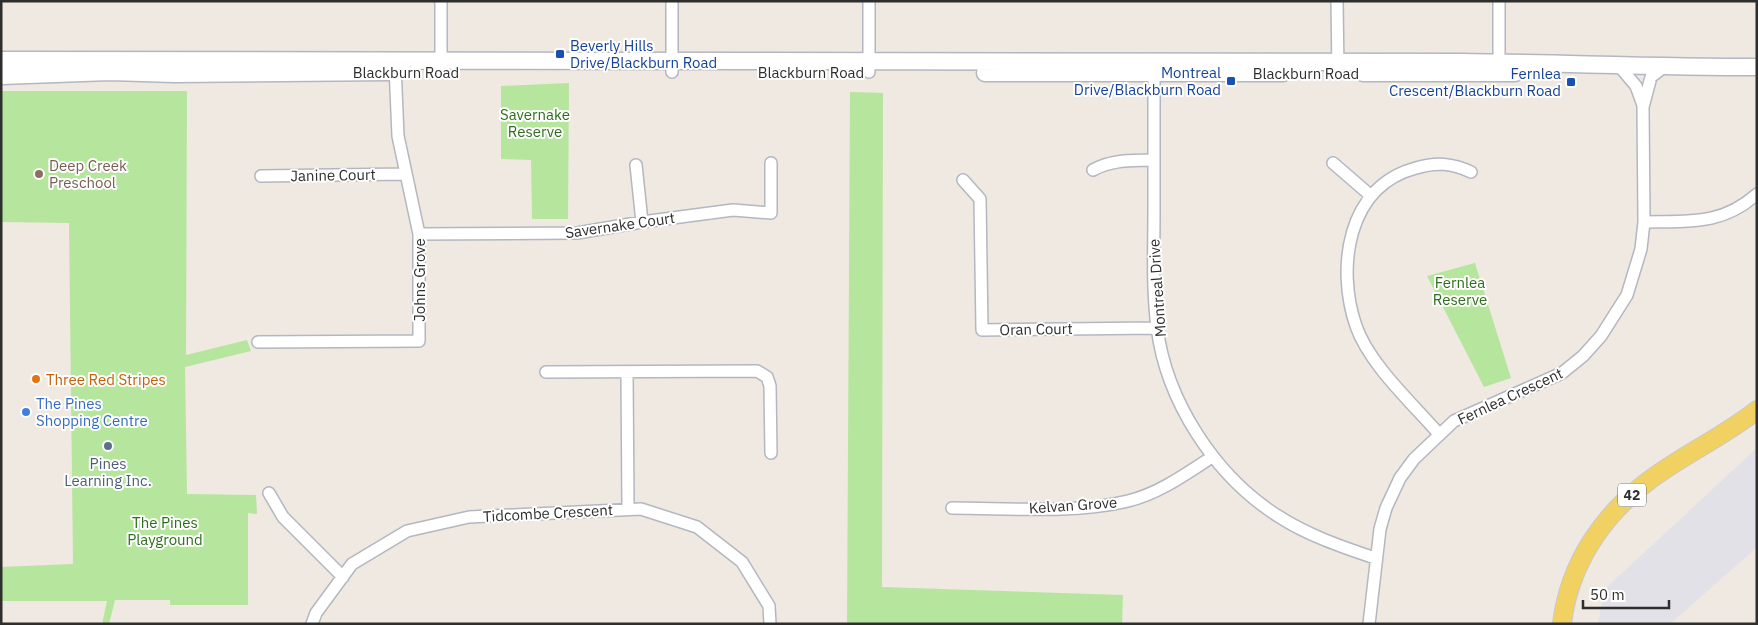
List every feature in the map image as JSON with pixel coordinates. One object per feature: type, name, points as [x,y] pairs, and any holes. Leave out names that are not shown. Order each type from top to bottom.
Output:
[{"type":"main road","name":"Blackburn Road","points":[[1,60],[395,66],[1154,68],[1338,67],[1499,62],[1561,63],[1620,67],[1757,68]]},
{"type":"main road","name":"Blackburn Road","points":[[1,76],[110,72],[174,74],[395,66]]},
{"type":"main road","name":"Blackburn Road","points":[[1338,67],[1460,74],[1562,72],[1620,67]]},
{"type":"main road","name":"42","points":[[1562,624],[1564,604],[1572,577],[1580,561],[1610,516],[1651,479],[1757,410]]},
{"type":"street","points":[[441,1],[441,66]]},
{"type":"street","points":[[672,1],[672,66]]},
{"type":"street","points":[[868,1],[869,67]]},
{"type":"street","points":[[1337,1],[1338,67]]},
{"type":"street","points":[[1499,1],[1499,62]]},
{"type":"street","name":"Johns Grove","points":[[258,342],[419,341],[419,234],[398,136],[395,66]]},
{"type":"street","name":"Fernlea Crescent","points":[[1620,67],[1636,86],[1643,107]]},
{"type":"street","name":"Fernlea Crescent","points":[[1369,624],[1374,558],[1386,508],[1400,478],[1414,459],[1454,421],[1562,373],[1583,356],[1601,336],[1627,295],[1637,264],[1644,222],[1643,107],[1651,77],[1664,67]]},
{"type":"street","name":"Montreal Drive","points":[[1154,68],[1154,256],[1157,328],[1167,373],[1186,415],[1212,457],[1249,494],[1278,517],[1335,545],[1374,558]]},
{"type":"street","points":[[1093,170],[1116,161],[1154,160]]},
{"type":"street","name":"Savernake Court","points":[[419,234],[577,234],[642,222],[733,210],[771,213],[770,163]]},
{"type":"street","points":[[1333,163],[1370,195]]},
{"type":"street","points":[[636,165],[642,222]]},
{"type":"street","points":[[1439,434],[1371,354],[1357,328],[1347,296],[1346,260],[1360,211],[1370,195],[1385,182],[1406,170],[1425,165],[1456,165],[1471,172]]},
{"type":"street","name":"Janine Court","points":[[261,176],[405,174]]},
{"type":"street","name":"Oran Court","points":[[963,180],[980,199],[982,330],[1157,328]]},
{"type":"street","points":[[1644,222],[1704,221],[1741,208],[1757,194]]},
{"type":"street","points":[[546,372],[756,370],[767,377],[770,386],[771,453]]},
{"type":"street","points":[[626,372],[628,509]]},
{"type":"street","name":"Kelvan Grove","points":[[952,508],[1088,507],[1129,501],[1173,482],[1212,457]]},
{"type":"street","points":[[269,493],[282,517],[342,577]]},
{"type":"street","name":"Tidcombe Crescent","points":[[312,624],[316,614],[352,564],[407,531],[469,517],[641,509],[697,527],[742,562],[769,606],[770,624]]},
{"type":"shaded area","points":[[1757,448],[1757,547],[1670,624],[1598,624],[1604,590]]},
{"type":"green space","name":"Savernake Reserve","points":[[569,83],[568,219],[532,219],[531,160],[501,159],[501,86]]},
{"type":"green space","name":"The Pines Playground","points":[[1,91],[187,91],[186,355],[247,340],[251,351],[185,367],[187,494],[256,495],[257,514],[248,513],[248,605],[170,605],[170,600],[115,600],[109,624],[102,624],[107,601],[1,601],[1,567],[73,564],[69,223],[1,222]]},
{"type":"green space","points":[[850,92],[883,93],[882,587],[1123,595],[1122,624],[847,624]]},
{"type":"green space","name":"Fernlea Reserve","points":[[1475,263],[1511,378],[1484,387],[1427,276]]},
{"type":"place","name":"Beverly Hills Drive/Blackburn Road","points":[[560,54]]},
{"type":"place","name":"Montreal Drive/Blackburn Road","points":[[1231,81]]},
{"type":"place","name":"Fernlea Crescent/Blackburn Road","points":[[1571,82]]},
{"type":"place","name":"Deep Creek Preschool","points":[[39,174]]},
{"type":"place","name":"Three Red Stripes","points":[[36,379]]},
{"type":"place","name":"The Pines Shopping Centre","points":[[26,412]]},
{"type":"place","name":"Pines Learning Inc.","points":[[108,446]]}]
